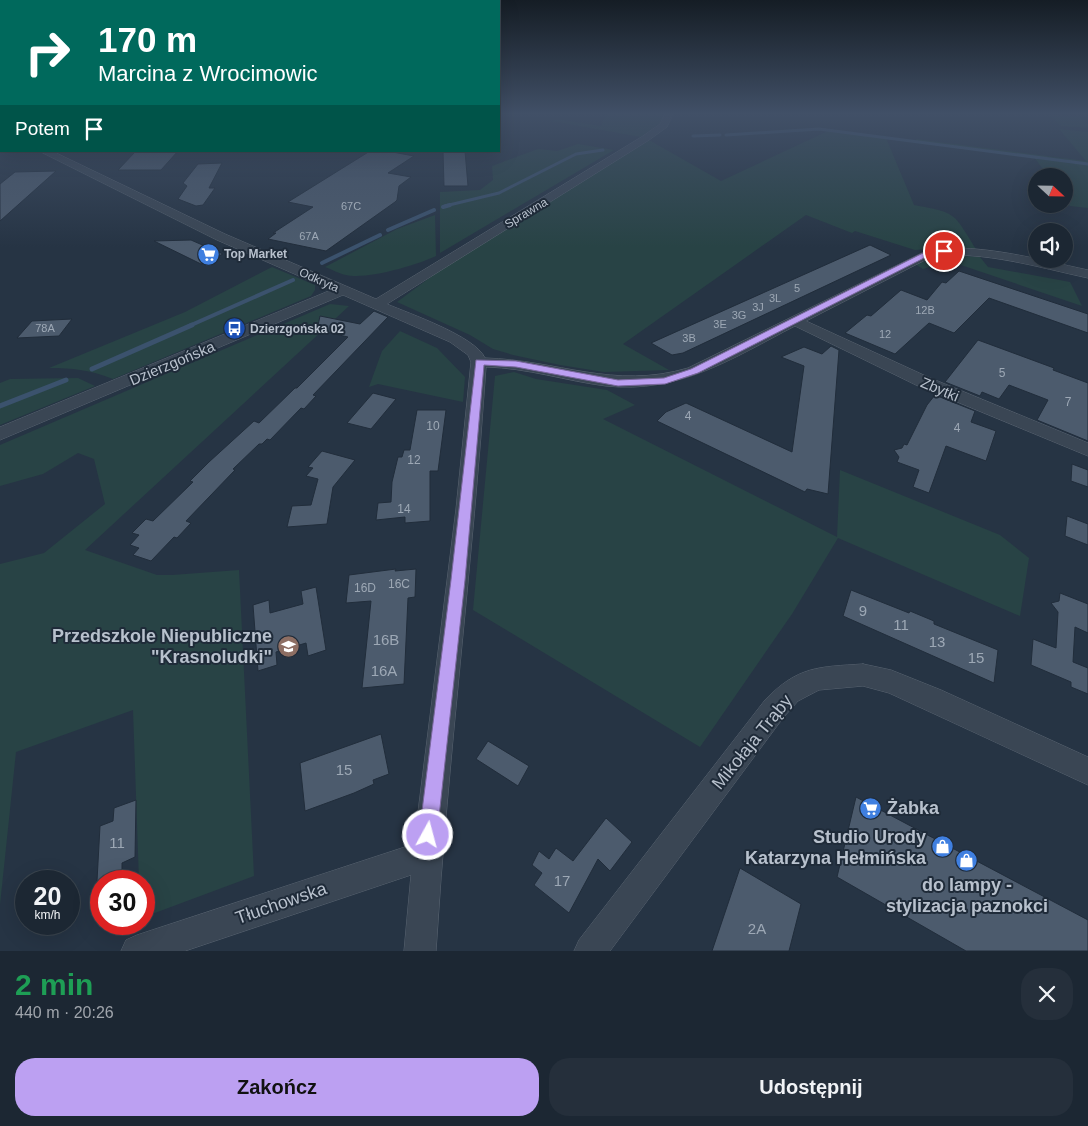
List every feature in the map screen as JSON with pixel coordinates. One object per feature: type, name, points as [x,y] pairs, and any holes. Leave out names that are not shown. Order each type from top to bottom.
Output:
[{"type":"street","name":"Odkryta","points":[[59,158],[221,237],[455,338],[475,354],[479,362]]},
{"type":"street","name":"Sprawna","points":[[376,305],[613,158]]},
{"type":"street","points":[[420,951],[426,855],[458,580],[479,362],[516,364],[611,383],[660,382],[694,371],[926,254],[956,251],[988,254],[1088,274]]},
{"type":"street","name":"Dzierzgońska","points":[[0,434],[343,290]]},
{"type":"street","name":"Zbytki","points":[[795,321],[922,382],[1088,450]]},
{"type":"street","name":"Mikołaja Trąby","points":[[590,951],[774,709],[789,693],[819,678],[863,675],[891,682],[980,720],[1088,771]]},
{"type":"street","name":"Tłuchowska","points":[[137,951],[426,855]]},
{"type":"green space","points":[[513,158],[600,158],[440,253],[440,192],[480,190],[493,180],[492,166]]},
{"type":"green space","points":[[619,158],[681,158],[721,181],[769,158],[895,158],[914,205],[939,210],[952,216],[958,221],[976,249],[955,247],[915,250],[855,231],[852,233],[806,215],[623,344],[669,370],[604,372],[513,355],[493,349],[470,335],[397,302],[440,270]]},
{"type":"green space","points":[[1035,158],[1088,165],[1088,208],[1073,206],[1073,168],[1042,168]]},
{"type":"green space","points":[[1052,158],[1066,158],[1086,161],[1084,158],[1088,158],[1088,163]]},
{"type":"green space","points":[[435,215],[436,256],[379,274],[346,275],[325,267],[397,229]]},
{"type":"green space","points":[[946,255],[980,257],[988,267],[1070,282],[1082,306],[949,261],[923,269],[915,264]]},
{"type":"green space","points":[[272,267],[315,285],[315,290],[311,296],[113,379],[81,370],[49,368],[185,312]]},
{"type":"green space","points":[[330,304],[349,306],[85,550],[157,575],[239,570],[254,876],[155,913],[155,870],[139,870],[133,710],[16,752],[0,905],[0,564],[44,553],[105,504],[94,459],[78,453],[43,474],[0,486],[0,445]]},
{"type":"green space","points":[[400,331],[437,348],[465,377],[463,402],[378,384],[369,387],[382,351]]},
{"type":"green space","points":[[514,372],[536,379],[607,390],[635,405],[603,419],[837,537],[840,470],[1000,535],[1029,558],[1020,616],[838,538],[792,614],[700,747],[473,610],[495,376]]},
{"type":"green space","points":[[78,378],[95,386],[0,425],[0,383],[10,379]]},
{"type":"building","points":[[129,158],[171,158],[161,170],[118,170]]},
{"type":"building","points":[[358,158],[410,158],[388,173],[411,177],[399,186],[397,200],[326,251],[268,239],[276,233],[273,233],[313,207],[288,202]]},
{"type":"building","points":[[443,158],[466,158],[468,186],[444,186]]},
{"type":"building","points":[[222,163],[209,188],[215,188],[203,205],[196,206],[178,199],[187,186],[183,183],[198,164]]},
{"type":"building","points":[[56,171],[0,221],[0,184],[15,172]]},
{"type":"building","points":[[191,240],[223,254],[201,264],[154,241]]},
{"type":"building","points":[[870,245],[891,255],[683,353],[672,355],[651,343]]},
{"type":"building","points":[[959,271],[1088,314],[1088,333],[989,298],[954,333],[929,323],[895,354],[845,333],[867,315],[871,316],[901,290],[927,300],[942,282],[946,283]]},
{"type":"building","points":[[374,311],[388,317],[313,395],[316,396],[304,409],[301,408],[270,440],[267,439],[262,444],[259,444],[233,469],[235,470],[186,521],[191,523],[177,538],[174,537],[151,561],[133,555],[139,548],[130,545],[139,535],[132,533],[146,519],[153,521],[193,482],[190,481],[209,462],[254,421],[259,423],[348,337],[317,330],[320,316],[360,324]]},
{"type":"building","points":[[72,319],[59,336],[17,338],[32,321]]},
{"type":"building","points":[[978,340],[1054,368],[1053,370],[1088,383],[1088,441],[1037,420],[1048,400],[1009,385],[999,399],[982,392],[980,396],[945,382]]},
{"type":"building","points":[[831,346],[839,350],[828,494],[807,489],[805,492],[657,421],[666,412],[686,403],[792,452],[804,366],[781,357],[804,347],[822,354]]},
{"type":"building","points":[[373,393],[396,399],[371,429],[347,423]]},
{"type":"building","points":[[935,395],[975,411],[971,422],[996,431],[986,461],[946,446],[929,493],[913,487],[919,470],[897,462],[899,457],[894,450],[902,448],[904,444],[907,445],[927,405]]},
{"type":"building","points":[[417,410],[446,410],[438,471],[430,471],[430,521],[405,523],[405,517],[376,520],[378,503],[391,502],[392,482],[398,457],[402,457],[404,450],[410,450]]},
{"type":"building","points":[[322,451],[355,460],[333,487],[327,524],[287,527],[292,506],[311,505],[318,479],[306,476],[313,468],[308,467]]},
{"type":"building","points":[[1072,464],[1088,470],[1088,487],[1071,481]]},
{"type":"building","points":[[1067,516],[1088,524],[1088,545],[1065,536]]},
{"type":"building","points":[[396,569],[395,571],[416,569],[415,597],[408,598],[404,684],[362,688],[371,601],[346,603],[349,575]]},
{"type":"building","points":[[316,587],[326,650],[308,656],[306,643],[276,652],[277,665],[258,671],[253,605],[269,600],[270,613],[303,604],[301,591]]},
{"type":"building","points":[[851,590],[909,613],[910,611],[934,621],[934,624],[998,650],[994,683],[843,616]]},
{"type":"building","points":[[1060,593],[1088,604],[1088,633],[1075,627],[1073,662],[1088,668],[1088,694],[1071,687],[1071,682],[1031,665],[1033,639],[1056,648],[1058,612],[1051,603],[1059,601]]},
{"type":"building","points":[[381,734],[389,774],[373,780],[374,784],[354,793],[305,811],[300,763]]},
{"type":"building","points":[[488,741],[529,766],[518,786],[476,759]]},
{"type":"building","points":[[856,797],[1088,920],[1088,951],[966,951],[837,877]]},
{"type":"building","points":[[136,800],[135,857],[122,863],[122,870],[98,870],[100,826],[113,821],[114,808]]},
{"type":"building","points":[[606,818],[632,842],[610,871],[598,859],[569,913],[534,885],[542,873],[532,865],[539,851],[549,859],[556,848],[573,861]]},
{"type":"building","points":[[740,868],[801,904],[789,951],[712,951]]},
{"type":"waterway","points":[[445,206],[499,193],[567,158]]},
{"type":"waterway","points":[[1045,158],[1088,164]]},
{"type":"waterway","points":[[443,207],[450,205]]},
{"type":"waterway","points":[[388,230],[434,210]]},
{"type":"waterway","points":[[322,263],[380,235]]},
{"type":"waterway","points":[[189,326],[293,280]]},
{"type":"waterway","points":[[92,369],[192,325]]},
{"type":"waterway","points":[[0,406],[66,380]]},
{"type":"place","name":"Top Market","points":[[208,254]]},
{"type":"place","name":"Dzierzgońska 02","points":[[234,329]]},
{"type":"place","name":"Przedszkole Niepubliczne \"Krasnoludki\"","points":[[288,646]]},
{"type":"place","name":"Żabka","points":[[871,808]]},
{"type":"place","name":"Studio Urody Katarzyna Hełmińska","points":[[942,847]]},
{"type":"place","name":"do lampy - stylizacja paznokci","points":[[967,860]]},
{"type":"route","points":[[428,835],[458,580],[479,362],[516,364],[618,383],[665,381],[694,371],[926,254],[944,251]]}]
